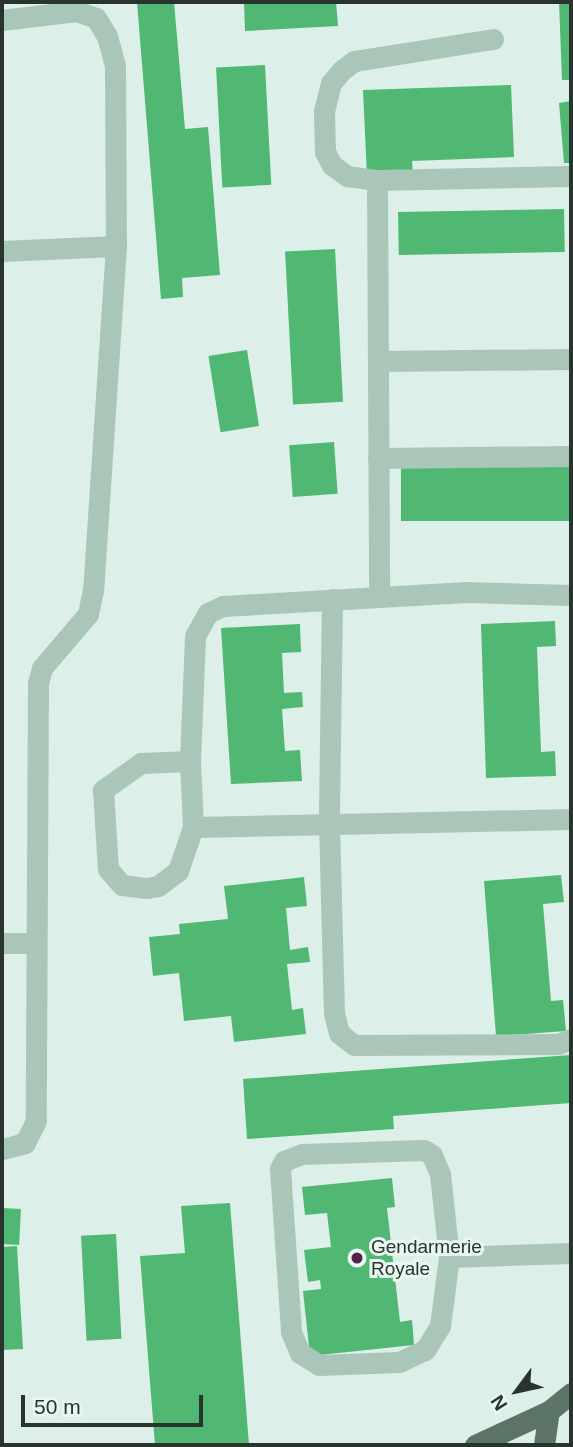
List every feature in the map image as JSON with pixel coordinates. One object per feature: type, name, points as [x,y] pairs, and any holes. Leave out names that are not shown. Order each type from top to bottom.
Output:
[{"type":"main road","points":[[475,1445],[549,1411],[571,1392]]},
{"type":"main road","points":[[544,1445],[549,1411]]},
{"type":"lane","points":[[2,20],[76,11],[96,18],[107,36],[115,65],[116,246],[93,590],[88,614],[42,668],[38,683],[34,943],[36,1121],[25,1143],[2,1149]]},
{"type":"lane","points":[[493,39],[354,61],[331,83],[324,111],[325,152],[347,176],[377,180],[571,176]]},
{"type":"lane","points":[[377,180],[379,596]]},
{"type":"lane","points":[[2,251],[116,246]]},
{"type":"lane","points":[[378,361],[571,359]]},
{"type":"lane","points":[[378,458],[571,456]]},
{"type":"lane","points":[[190,761],[141,763],[105,785],[101,797],[108,869],[122,885],[158,886],[186,860],[194,827],[190,761],[195,636],[200,621],[223,606],[467,592],[571,594]]},
{"type":"lane","points":[[332,599],[329,823],[334,1013],[345,1040],[354,1045],[545,1044],[571,1039]]},
{"type":"lane","points":[[194,827],[571,819]]},
{"type":"lane","points":[[2,943],[34,943]]},
{"type":"lane","points":[[424,1150],[437,1163],[440,1174],[449,1256],[440,1326],[418,1356],[372,1363],[318,1365],[309,1361],[295,1345],[291,1332],[280,1169],[284,1161],[302,1154],[424,1150]]},
{"type":"lane","points":[[449,1256],[571,1253]]},
{"type":"building","points":[[137,2],[174,2],[185,129],[208,127],[220,275],[182,278],[183,297],[161,299]]},
{"type":"building","points":[[244,2],[336,2],[338,26],[245,31]]},
{"type":"building","points":[[559,2],[571,2],[571,80],[562,80]]},
{"type":"building","points":[[265,65],[271,185],[222,187],[216,68]]},
{"type":"building","points":[[511,85],[514,157],[412,161],[413,175],[367,177],[363,90]]},
{"type":"building","points":[[571,101],[571,163],[564,163],[559,103]]},
{"type":"building","points":[[564,209],[565,252],[399,255],[398,212]]},
{"type":"building","points":[[335,249],[343,402],[293,404],[285,252]]},
{"type":"building","points":[[247,350],[259,426],[221,432],[208,356]]},
{"type":"building","points":[[334,442],[338,494],[293,497],[289,445]]},
{"type":"building","points":[[401,463],[571,463],[571,521],[401,521]]},
{"type":"building","points":[[555,621],[556,646],[537,647],[541,752],[555,751],[556,776],[486,778],[481,624]]},
{"type":"building","points":[[300,624],[301,652],[282,653],[284,693],[302,692],[303,707],[282,709],[285,751],[300,750],[302,781],[231,784],[221,628]]},
{"type":"building","points":[[561,875],[564,902],[543,904],[551,1001],[563,1000],[566,1031],[496,1036],[484,881]]},
{"type":"building","points":[[304,877],[307,906],[286,908],[290,950],[308,947],[310,962],[287,964],[292,1010],[303,1008],[306,1034],[234,1042],[231,1016],[184,1021],[179,973],[153,976],[149,937],[180,934],[179,924],[228,919],[224,886]]},
{"type":"building","points":[[571,1055],[571,1103],[393,1116],[394,1129],[247,1139],[243,1079]]},
{"type":"building","points":[[392,1178],[395,1207],[387,1208],[400,1322],[412,1320],[414,1345],[310,1356],[303,1291],[321,1289],[320,1280],[308,1282],[304,1250],[331,1247],[327,1213],[305,1215],[302,1187]]},
{"type":"building","points":[[230,1203],[249,1445],[155,1445],[140,1256],[185,1253],[181,1206]]},
{"type":"building","points":[[2,1208],[21,1209],[19,1245],[2,1244]]},
{"type":"building","points":[[116,1234],[121,1339],[87,1341],[81,1236]]},
{"type":"building","points":[[17,1246],[23,1349],[2,1350],[2,1247]]},
{"type":"place","name":"Gendarmerie Royale","points":[[357,1258]]}]
